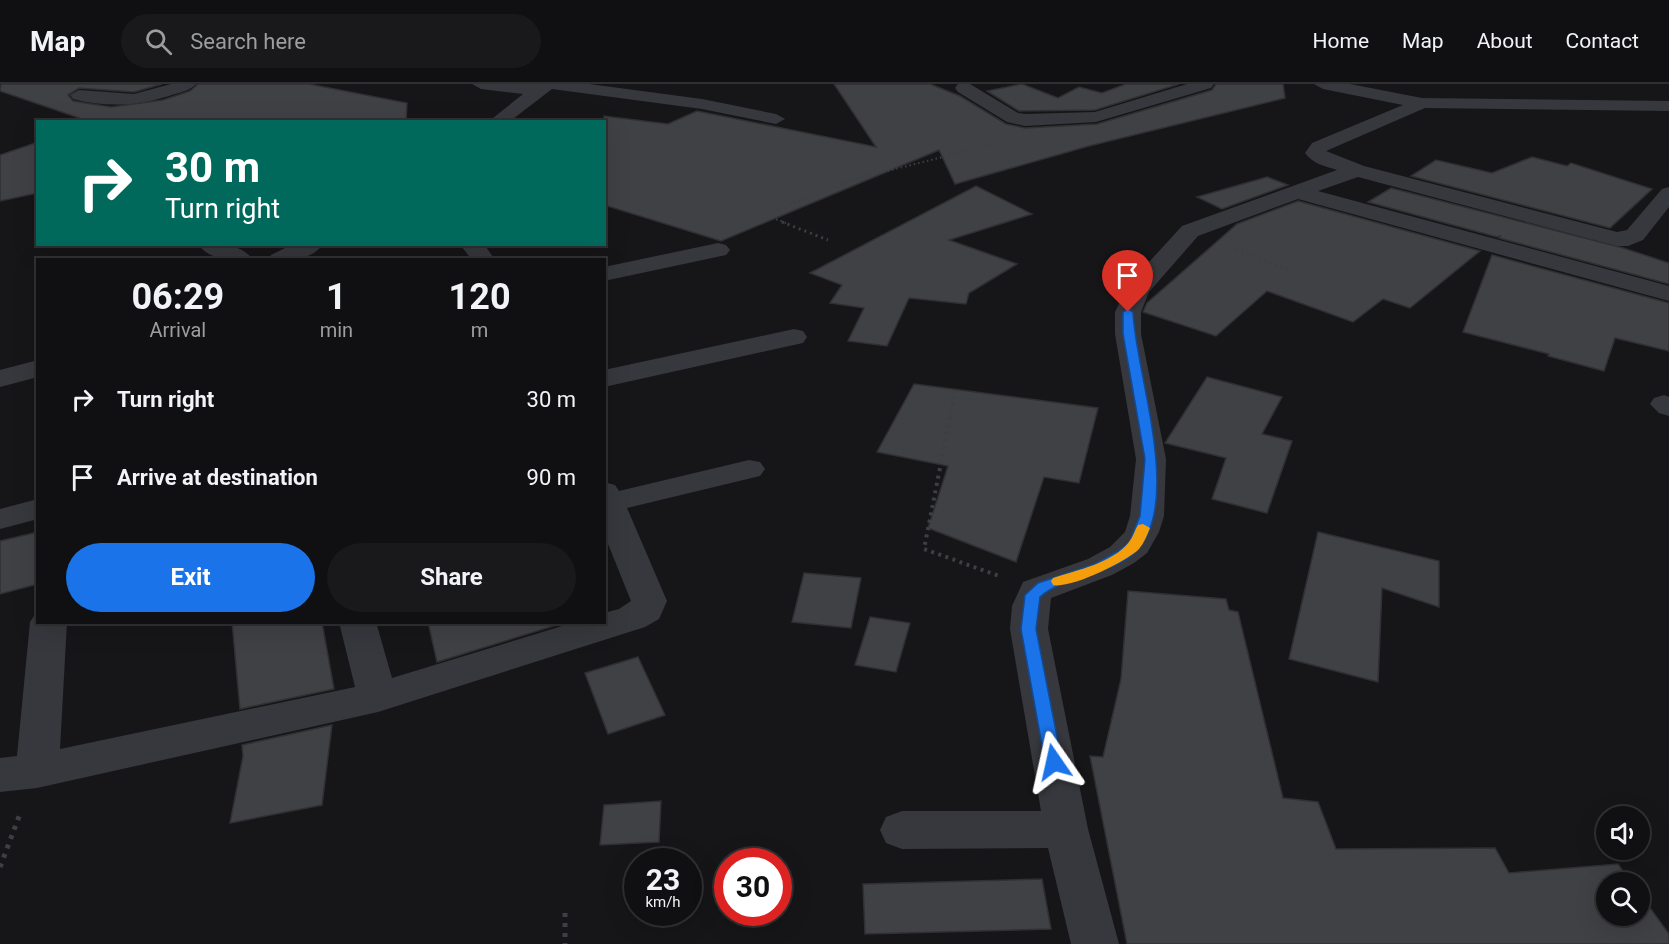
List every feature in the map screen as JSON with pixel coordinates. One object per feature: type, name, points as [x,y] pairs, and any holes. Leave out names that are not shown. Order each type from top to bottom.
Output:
[{"type":"street","points":[[79,95],[127,102],[151,97],[187,84]]},
{"type":"street","points":[[481,84],[545,86],[702,104],[776,119]]},
{"type":"street","points":[[964,88],[1013,118],[1025,120],[1096,117],[1205,84]]},
{"type":"street","points":[[1323,84],[1422,103],[1669,106]]},
{"type":"street","points":[[500,120],[545,86]]},
{"type":"street","points":[[1422,103],[1315,150],[1315,153],[1325,160],[1357,170],[1617,239],[1628,239],[1635,235],[1669,193]]},
{"type":"street","points":[[1095,944],[1066,829],[1029,629],[1030,606],[1036,590],[1100,567],[1122,555],[1135,545],[1142,532],[1147,516],[1151,459],[1128,334],[1128,312],[1137,290],[1190,231],[1357,170]]},
{"type":"street","points":[[1296,192],[1669,294]]},
{"type":"street","points":[[213,246],[238,258]]},
{"type":"street","points":[[283,258],[308,246]]},
{"type":"street","points":[[606,274],[718,250]]},
{"type":"street","points":[[606,379],[794,337]]},
{"type":"street","points":[[0,379],[36,369]]},
{"type":"street","points":[[49,624],[19,773],[378,697],[632,618],[646,610],[649,601],[607,497],[749,469]]},
{"type":"street","points":[[0,519],[36,510]]},
{"type":"street","points":[[358,624],[378,697]]},
{"type":"street","points":[[902,830],[1066,829]]},
{"type":"path","points":[[828,240],[765,215],[802,197],[874,174],[997,144]]},
{"type":"path","points":[[1190,231],[1293,272]]},
{"type":"path","points":[[956,387],[924,549],[1036,590]]},
{"type":"path","points":[[0,867],[19,773]]},
{"type":"path","points":[[565,913],[566,944]]},
{"type":"building","points":[[1,84],[162,84],[134,92],[79,88],[68,95],[73,101],[111,107],[163,100],[190,91],[198,84],[309,84],[407,103],[406,120],[85,120],[0,91]]},
{"type":"building","points":[[834,84],[930,84],[960,96],[1006,124],[1025,128],[1097,124],[1212,90],[1216,84],[1283,84],[1285,98],[1089,146],[955,184],[939,150],[721,241],[606,206],[606,120],[604,116],[668,124],[697,111],[876,147]]},
{"type":"building","points":[[1022,84],[1058,98],[1079,87],[1102,93],[1126,84],[1179,84],[1095,110],[1019,111],[987,91]]},
{"type":"building","points":[[36,143],[36,193],[0,201],[0,155]]},
{"type":"building","points":[[1532,157],[1567,166],[1571,163],[1652,189],[1610,228],[1411,176],[1436,160],[1492,173]]},
{"type":"building","points":[[1267,177],[1288,185],[1222,209],[1197,197]]},
{"type":"building","points":[[976,186],[1032,214],[949,240],[1017,264],[969,293],[966,304],[909,298],[887,346],[848,341],[864,308],[830,303],[842,285],[810,273]]},
{"type":"building","points":[[1391,188],[1623,248],[1669,263],[1669,284],[1499,238],[1500,236],[1368,202]]},
{"type":"building","points":[[1298,201],[1480,251],[1410,308],[1383,299],[1353,322],[1267,291],[1216,336],[1143,312],[1147,303],[1237,224]]},
{"type":"building","points":[[1492,255],[1669,303],[1669,351],[1615,338],[1604,371],[1463,332]]},
{"type":"building","points":[[1207,377],[1282,397],[1262,434],[1292,441],[1267,513],[1212,499],[1226,458],[1165,443]]},
{"type":"building","points":[[914,384],[1098,408],[1079,483],[1044,477],[1016,562],[928,528],[948,466],[877,452]]},
{"type":"building","points":[[36,532],[36,585],[0,594],[0,541]]},
{"type":"building","points":[[1318,532],[1439,561],[1439,607],[1382,588],[1378,682],[1289,659]]},
{"type":"building","points":[[804,573],[861,578],[851,628],[792,622]]},
{"type":"building","points":[[1128,591],[1226,599],[1229,610],[1238,612],[1283,798],[1318,802],[1336,849],[1495,848],[1509,873],[1618,864],[1624,872],[1596,872],[1596,926],[1650,926],[1650,908],[1669,934],[1669,944],[1127,944],[1090,756],[1103,757],[1121,679]]},
{"type":"building","points":[[870,617],[910,623],[896,672],[855,665]]},
{"type":"building","points":[[232,624],[322,624],[334,689],[240,709]]},
{"type":"building","points":[[428,624],[560,624],[437,662]]},
{"type":"building","points":[[638,657],[665,715],[608,734],[585,673]]},
{"type":"building","points":[[332,725],[322,805],[230,823],[243,756],[242,745]]},
{"type":"building","points":[[661,801],[659,842],[600,845],[604,805]]},
{"type":"building","points":[[1042,879],[1051,929],[865,934],[863,884]]},
{"type":"slow traffic","points":[[1058,581],[1100,567],[1122,555],[1135,545],[1143,528]]},
{"type":"route","points":[[1054,762],[1029,629],[1033,595],[1043,586],[1100,567],[1122,555],[1135,545],[1147,516],[1151,459],[1128,334],[1128,312]]}]
